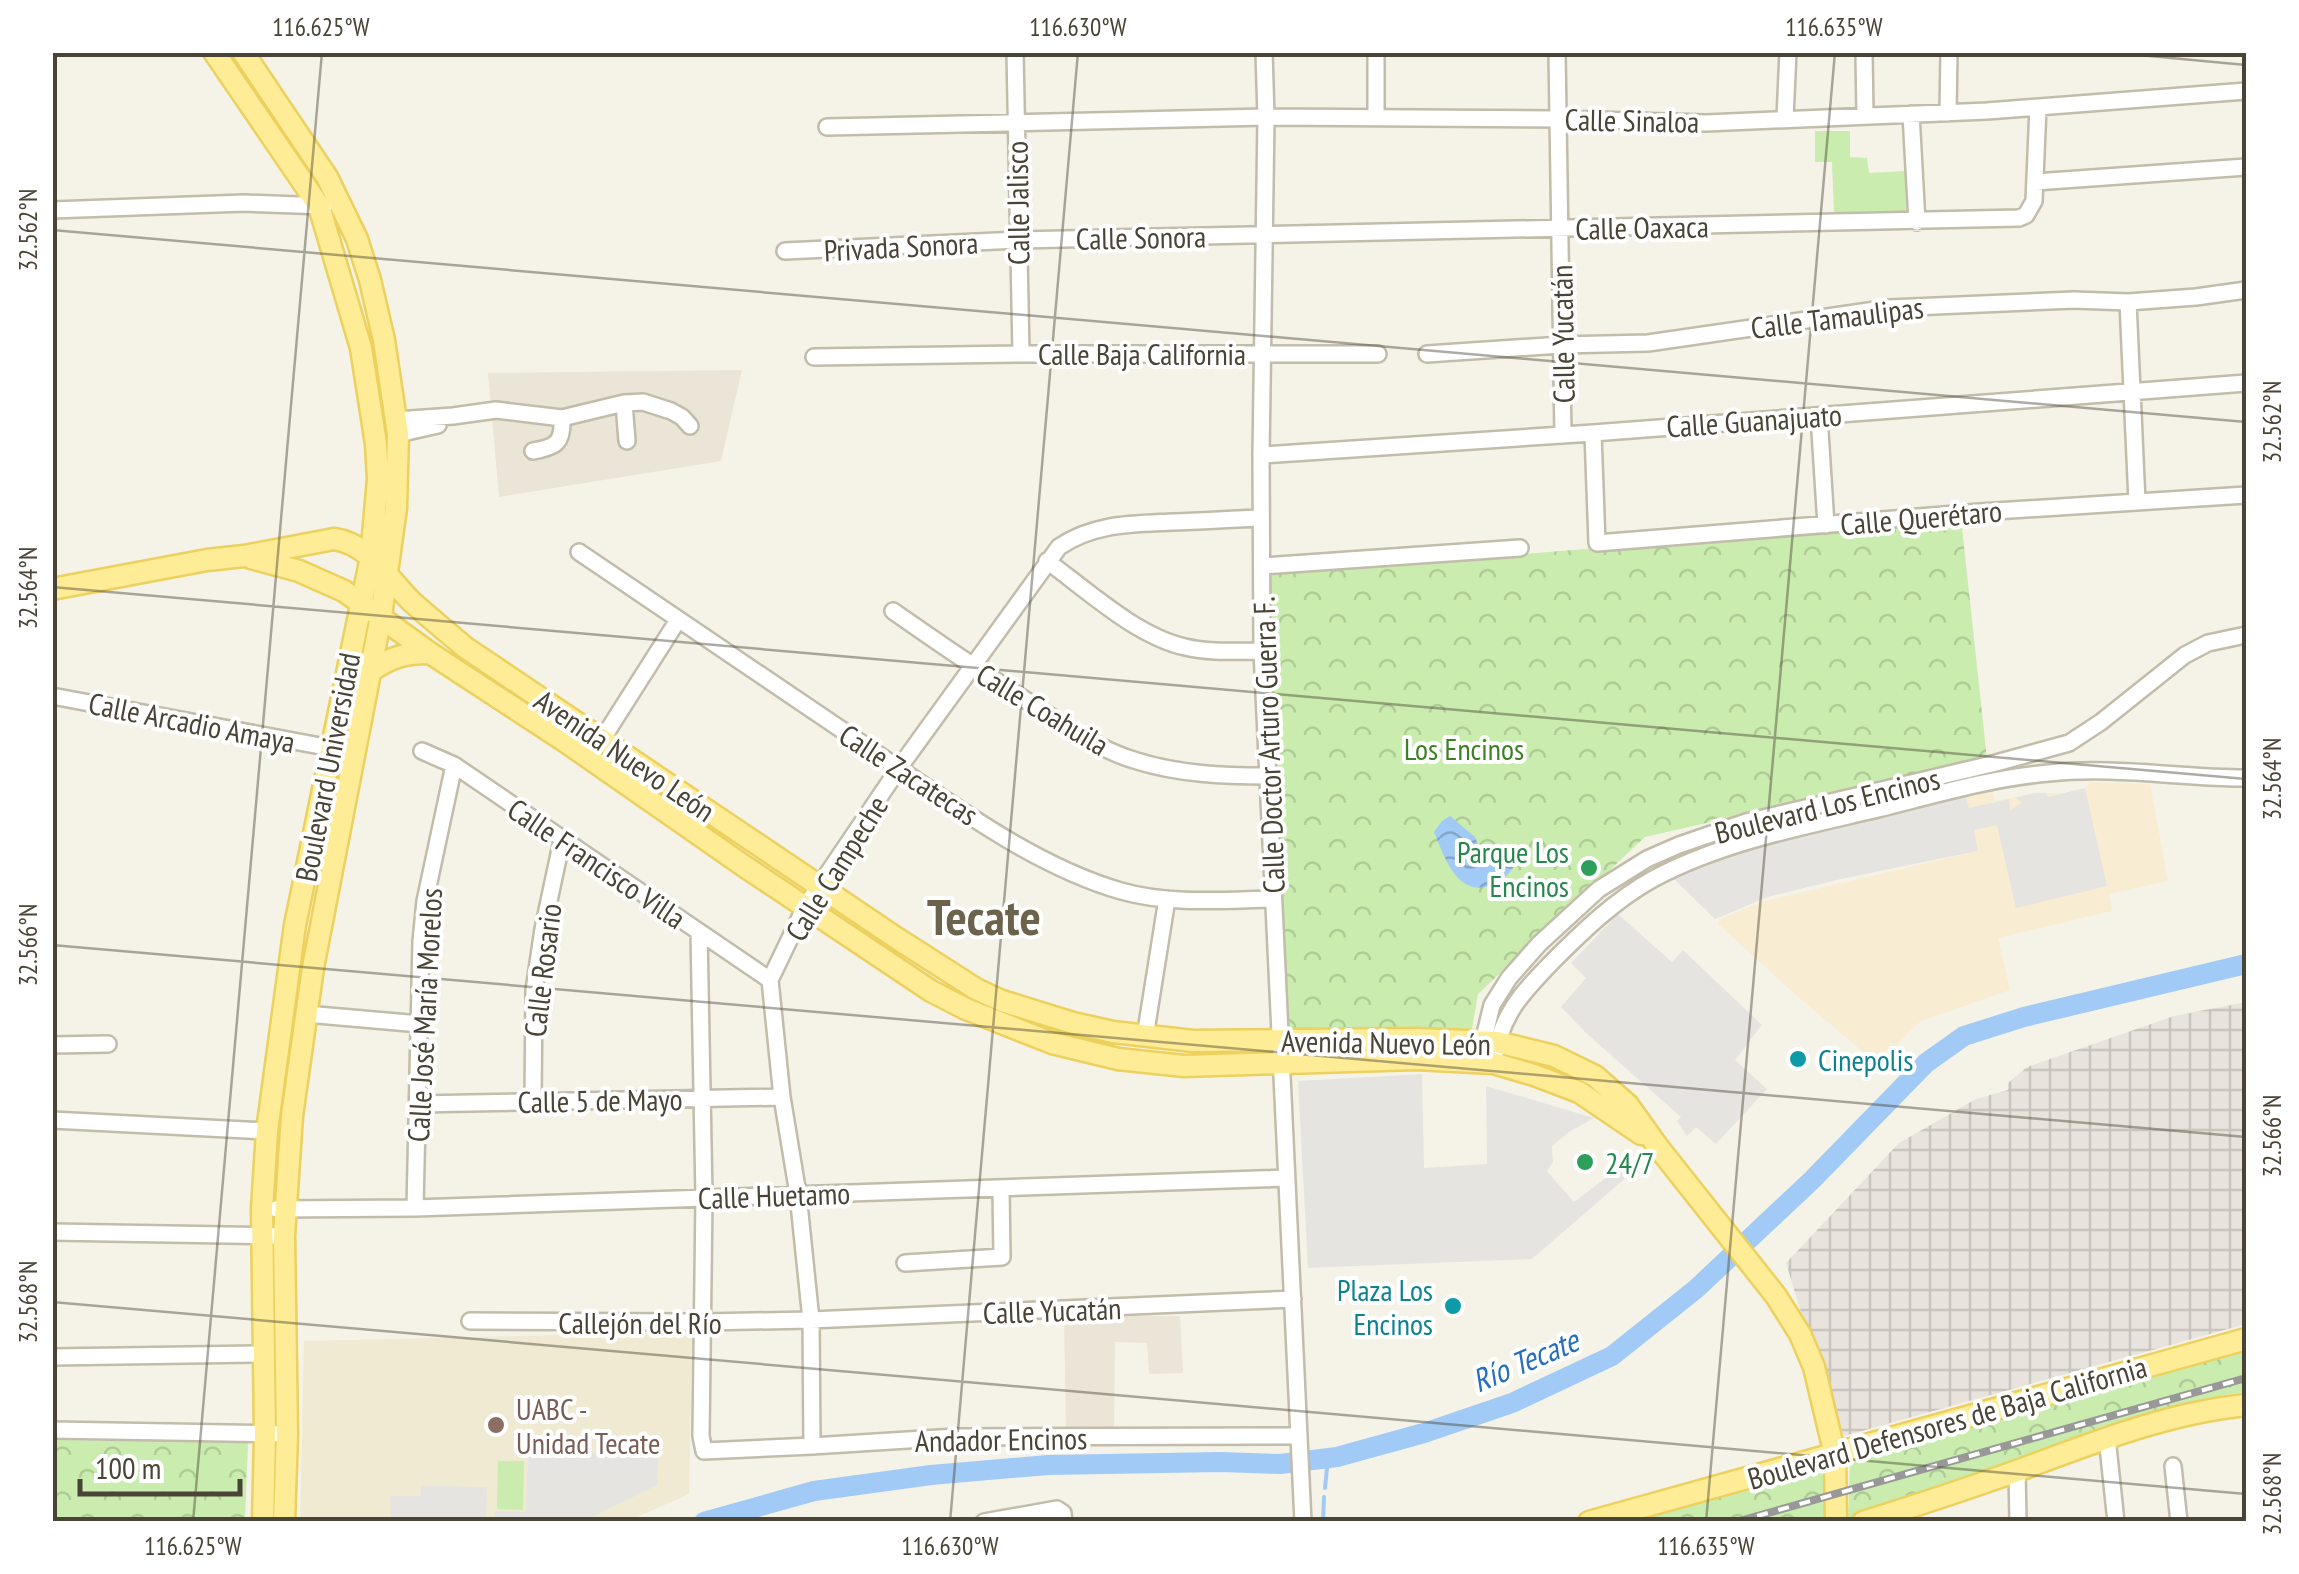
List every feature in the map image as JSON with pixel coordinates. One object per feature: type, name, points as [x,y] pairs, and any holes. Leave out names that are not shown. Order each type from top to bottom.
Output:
[{"type":"main road","name":"Boulevard Universidad","points":[[214,52],[318,206],[362,348],[376,444],[376,513],[371,557],[295,925],[267,1131],[262,1209],[263,1522]]},
{"type":"main road","name":"Boulevard Universidad","points":[[243,52],[343,208],[370,280],[397,427],[396,508],[382,616],[313,968],[292,1116],[284,1236],[284,1522]]},
{"type":"main road","points":[[52,589],[334,539],[376,513]]},
{"type":"main road","points":[[334,539],[352,544],[371,557]]},
{"type":"main road","name":"Avenida Nuevo León","points":[[244,556],[321,579],[382,616],[805,907],[966,1010],[1052,1043],[1146,1063],[1184,1066],[1416,1060],[1488,1052]]},
{"type":"main road","name":"Avenida Nuevo León","points":[[371,557],[431,620],[466,648],[819,887],[976,989],[1002,1001],[1073,1023],[1145,1037],[1488,1052],[1579,1092],[1609,1111],[1658,1148],[1776,1296],[1800,1334],[1814,1367],[1835,1455],[1836,1522]]},
{"type":"main road","points":[[370,671],[396,656],[430,652]]},
{"type":"main road","points":[[295,925],[308,931],[313,968]]},
{"type":"main road","name":"Boulevard Defensores de Baja California","points":[[1589,1522],[2246,1339]]},
{"type":"main road","name":"Boulevard Defensores de Baja California","points":[[1863,1522],[2107,1437],[2200,1412],[2246,1405]]},
{"type":"street","name":"Calle Jalisco","points":[[1015,52],[1021,354]]},
{"type":"street","name":"Calle Doctor Arturo Guerra F.","points":[[1264,52],[1262,651],[1304,1522]]},
{"type":"street","points":[[1376,52],[1376,118]]},
{"type":"street","name":"Calle Yucatán","points":[[1558,52],[1564,434]]},
{"type":"street","points":[[1785,118],[1788,52]]},
{"type":"street","points":[[1864,52],[1865,115]]},
{"type":"street","points":[[1948,52],[1948,113]]},
{"type":"street","name":"Calle Sinaloa","points":[[827,127],[1266,118],[1706,122],[2038,108],[2246,90]]},
{"type":"street","points":[[2038,108],[2035,182],[2246,167]]},
{"type":"street","points":[[1912,114],[1916,222]]},
{"type":"street","name":"Calle Oaxaca","points":[[1265,234],[2019,218],[2031,208],[2035,182]]},
{"type":"street","points":[[52,210],[244,203],[343,208]]},
{"type":"street","name":"Calle Sonora","points":[[1018,240],[1265,234]]},
{"type":"street","name":"Privada Sonora","points":[[785,251],[1018,240]]},
{"type":"street","name":"Calle Tamaulipas","points":[[1427,354],[1648,342],[1902,306],[2128,302],[2246,290]]},
{"type":"street","points":[[2128,302],[2138,502]]},
{"type":"street","points":[[1263,353],[1378,354]]},
{"type":"street","name":"Calle Baja California","points":[[814,357],[1263,353]]},
{"type":"street","name":"Calle Guanajuato","points":[[1261,455],[2246,383]]},
{"type":"street","points":[[397,427],[484,420],[510,411],[562,418],[643,402],[682,417],[690,426]]},
{"type":"street","points":[[624,403],[627,442]]},
{"type":"street","points":[[1819,416],[1826,525]]},
{"type":"street","points":[[533,451],[558,442],[562,418]]},
{"type":"street","name":"Calle Querétaro","points":[[1594,432],[1597,543],[2246,494]]},
{"type":"street","name":"Calle Campeche","points":[[770,980],[805,907],[899,768],[1059,546],[1075,535],[1123,524],[1261,518]]},
{"type":"street","points":[[1262,566],[1520,548]]},
{"type":"street","name":"Calle Zacatecas","points":[[579,552],[1046,862],[1127,893],[1167,899],[1274,899]]},
{"type":"street","points":[[1047,561],[1157,637],[1216,652],[1262,651]]},
{"type":"street","name":"Calle Coahuila","points":[[893,611],[1090,741],[1134,760],[1173,770],[1267,776]]},
{"type":"street","points":[[602,738],[678,620]]},
{"type":"street","name":"Boulevard Los Encinos","points":[[1488,1052],[1492,1005],[1508,978],[1600,889],[1647,860],[1716,830],[2069,743],[2184,655],[2208,643],[2246,635]]},
{"type":"street","name":"Calle Arcadio Amaya","points":[[52,696],[331,748]]},
{"type":"street","name":"Calle Francisco Villa","points":[[422,751],[454,764],[770,980]]},
{"type":"street","name":"Calle José María Morelos","points":[[415,1208],[421,941],[425,901],[454,764]]},
{"type":"street","name":"Boulevard Los Encinos","points":[[1488,1052],[1521,993],[1579,936],[1628,895],[1703,856],[1959,790],[2045,773],[2246,778]]},
{"type":"street","points":[[1774,815],[1778,834]]},
{"type":"street","name":"Calle Rosario","points":[[533,1101],[534,990],[562,840]]},
{"type":"street","points":[[1145,1037],[1167,899]]},
{"type":"street","points":[[699,932],[703,1322]]},
{"type":"street","points":[[770,980],[811,1320],[812,1446]]},
{"type":"street","points":[[306,1014],[420,1024]]},
{"type":"street","points":[[52,1045],[108,1044]]},
{"type":"street","name":"Calle 5 de Mayo","points":[[418,1104],[782,1097]]},
{"type":"street","points":[[52,1120],[267,1131]]},
{"type":"street","name":"Calle Huetamo","points":[[262,1209],[415,1208],[1286,1178]]},
{"type":"street","points":[[905,1263],[1002,1257],[1001,1189]]},
{"type":"street","points":[[52,1232],[284,1236]]},
{"type":"street","name":"Calle Yucatán","points":[[811,1320],[1292,1300]]},
{"type":"street","name":"Callejón del Río","points":[[470,1321],[811,1320]]},
{"type":"street","name":"Andador Encinos","points":[[703,1322],[704,1450],[955,1437],[1299,1436]]},
{"type":"street","points":[[52,1357],[262,1354]]},
{"type":"street","points":[[52,1430],[287,1434]]},
{"type":"street","points":[[2107,1437],[2116,1522]]},
{"type":"street","points":[[2173,1466],[2179,1522]]},
{"type":"street","points":[[2017,1471],[2018,1522]]},
{"type":"street","points":[[984,1522],[1060,1515]]},
{"type":"shaded area","points":[[742,370],[721,461],[499,497],[488,373]]},
{"type":"shaded area","points":[[2091,782],[2150,784],[2168,881],[2109,894],[2112,911],[1998,938],[2010,990],[1921,1021],[1877,1064],[1718,924],[1720,919],[1761,902],[1978,851],[1966,797],[1993,791],[1995,801],[2035,793],[2065,793],[2085,788]]},
{"type":"shaded area","points":[[2085,788],[2107,886],[2016,908],[1997,825],[1974,830],[1978,851],[1768,897],[1715,919],[1673,878],[1774,839],[1966,797],[1969,808],[2009,799],[2010,810],[2022,803],[2016,798],[2035,793],[2046,793],[2048,797]]},
{"type":"shaded area","points":[[1618,914],[1672,962],[1683,950],[1762,1025],[1735,1060],[1767,1089],[1716,1144],[1696,1127],[1687,1136],[1677,1121],[1681,1117],[1561,1007],[1586,978],[1571,963]]},
{"type":"shaded area","points":[[2246,1002],[2246,1324],[1844,1436],[1786,1263],[1899,1143],[1976,1099],[2008,1090],[2008,1083],[2027,1067],[2174,1016]]},
{"type":"shaded area","points":[[1422,1074],[1424,1168],[1487,1164],[1486,1086],[1594,1118],[1552,1146],[1553,1162],[1547,1171],[1574,1202],[1628,1161],[1636,1169],[1532,1259],[1308,1268],[1298,1081]]},
{"type":"shaded area","points":[[1064,1316],[1180,1316],[1183,1373],[1149,1374],[1147,1343],[1115,1342],[1114,1431],[1066,1430]]},
{"type":"shaded area","name":"UABC - Unidad Tecate","points":[[692,1332],[689,1494],[628,1521],[300,1522],[304,1341]]},
{"type":"shaded area","points":[[528,1452],[658,1453],[657,1485],[584,1521],[495,1521],[495,1511],[526,1512]]},
{"type":"shaded area","points":[[421,1486],[487,1487],[486,1521],[391,1521],[390,1496],[421,1496]]},
{"type":"green space","points":[[1815,131],[1850,131],[1850,157],[1867,158],[1869,173],[1905,171],[1906,212],[1834,214],[1832,162],[1815,162]]},
{"type":"green space","name":"Los Encinos","points":[[1961,518],[1987,759],[1645,837],[1478,994],[1472,1029],[1285,1035],[1268,575]]},
{"type":"green space","points":[[2246,1347],[2246,1392],[2183,1405],[2005,1475],[1848,1519],[1850,1460]]},
{"type":"green space","points":[[56,1440],[248,1442],[245,1521],[55,1521]]},
{"type":"green space","points":[[498,1461],[524,1461],[523,1510],[497,1509]]},
{"type":"green space","points":[[1825,1465],[1824,1521],[1615,1521]]},
{"type":"water","points":[[1450,816],[1475,837],[1479,847],[1512,858],[1512,870],[1492,885],[1480,888],[1461,881],[1434,832]]},
{"type":"waterway","name":"Río Tecate","points":[[704,1522],[814,1491],[931,1475],[1048,1465],[1280,1464],[1337,1457],[1512,1403],[1612,1356],[1696,1289],[1812,1180],[1926,1063],[1964,1036],[2024,1017],[2246,964]]},
{"type":"waterway","points":[[1325,1488],[1328,1458]]},
{"type":"waterway","points":[[1323,1522],[1324,1497]]},
{"type":"railway","points":[[1736,1522],[2246,1378]]},
{"type":"place","name":"Parque Los Encinos","points":[[1589,868]]},
{"type":"place","name":"Cinepolis","points":[[1798,1059]]},
{"type":"place","name":"24/7","points":[[1585,1162]]},
{"type":"place","name":"Plaza Los Encinos","points":[[1453,1306]]},
{"type":"place","name":"UABC - Unidad Tecate","points":[[496,1425]]},
{"type":"district","name":"Tecate","points":[[984,916]]}]
